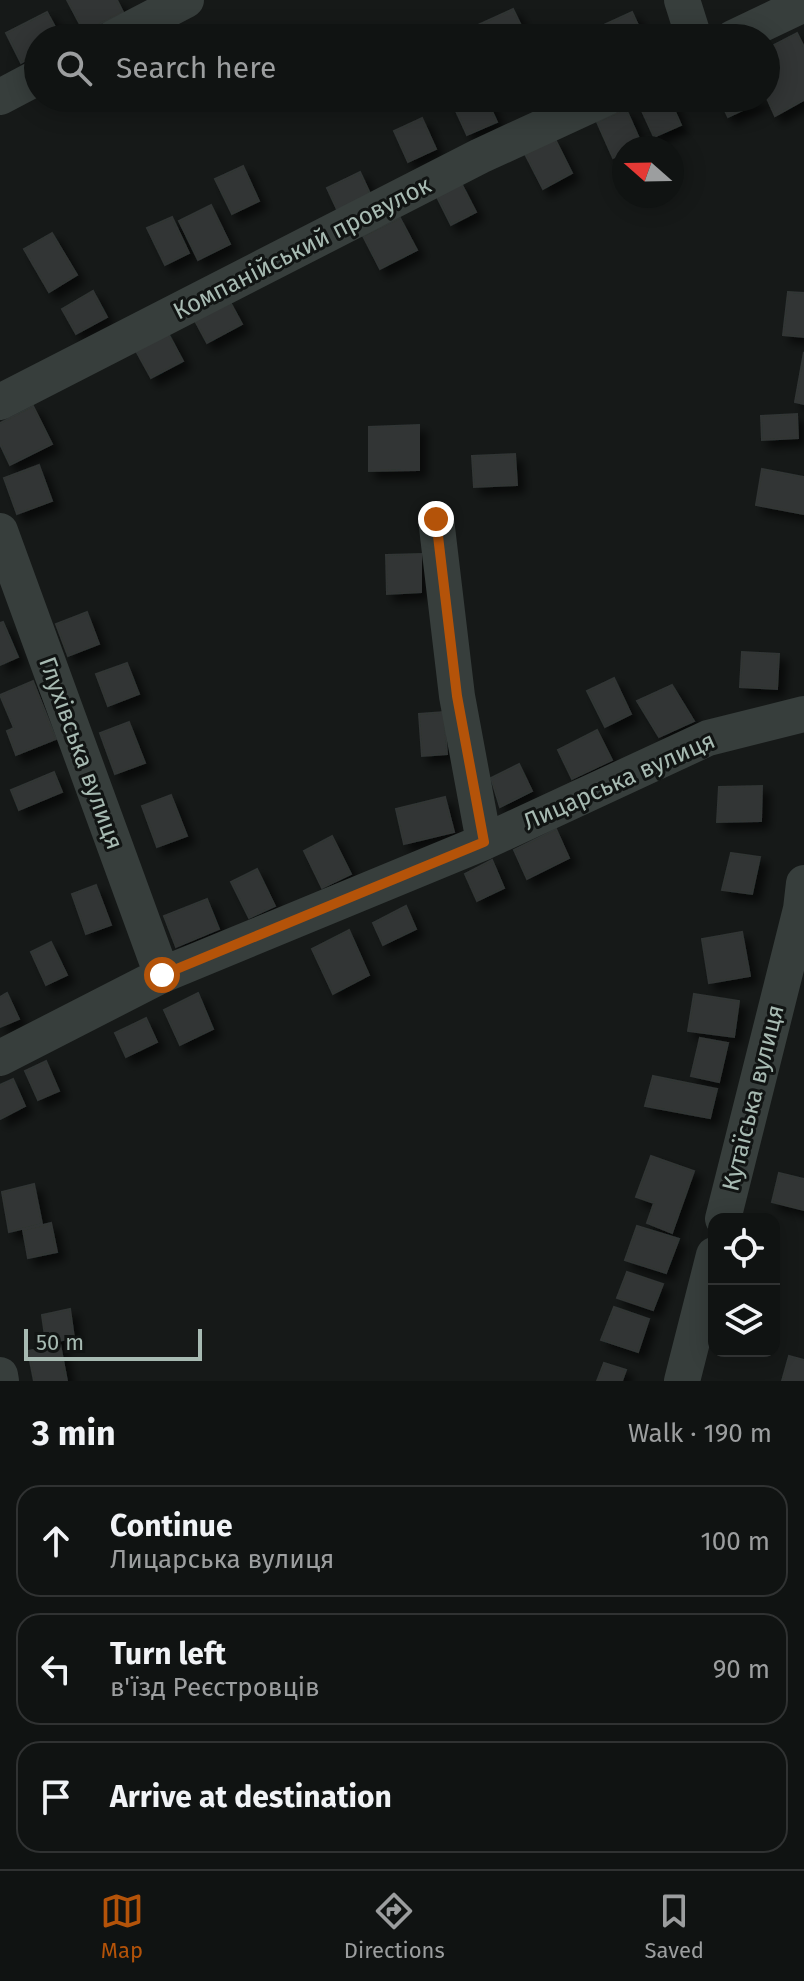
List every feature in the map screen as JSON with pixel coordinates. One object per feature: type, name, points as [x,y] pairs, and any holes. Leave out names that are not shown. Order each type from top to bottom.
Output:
[{"type":"street","points":[[140,24],[186,0]]},
{"type":"street","points":[[682,0],[690,24]]},
{"type":"street","points":[[762,24],[804,4]]},
{"type":"street","points":[[0,97],[24,84]]},
{"type":"street","name":"Компанійський провулок","points":[[0,402],[480,156],[576,112]]},
{"type":"street","points":[[436,519],[457,696],[484,842]]},
{"type":"street","name":"Глухівська вулиця","points":[[0,531],[162,975]]},
{"type":"street","name":"Лицарська вулиця","points":[[0,1058],[162,975],[484,842],[708,738],[804,714]]},
{"type":"street","name":"Кутаїська вулиця","points":[[725,1213],[801,909],[804,883]]},
{"type":"street","points":[[682,1381],[708,1279]]},
{"type":"building","points":[[67,0],[117,0],[123,12],[100,24],[80,24]]},
{"type":"building","points":[[513,9],[520,24],[480,24]]},
{"type":"building","points":[[47,12],[53,24],[24,24],[24,61],[21,63],[6,33]]},
{"type":"building","points":[[632,12],[638,24],[606,24]]},
{"type":"building","points":[[797,33],[804,47],[804,100],[775,116],[773,112],[780,112],[780,42]]},
{"type":"building","points":[[456,112],[492,112],[497,122],[467,135]]},
{"type":"building","points":[[619,112],[627,112],[638,136],[612,136],[612,156],[597,122]]},
{"type":"building","points":[[643,112],[675,112],[681,125],[654,136]]},
{"type":"building","points":[[422,118],[436,149],[408,162],[394,131]]},
{"type":"building","points":[[555,139],[572,173],[543,189],[525,154]]},
{"type":"building","points":[[243,166],[259,201],[232,214],[215,179]]},
{"type":"building","points":[[360,172],[373,200],[340,216],[327,188]]},
{"type":"building","points":[[460,181],[476,212],[451,225],[435,193]]},
{"type":"building","points":[[211,205],[230,244],[198,260],[179,221]]},
{"type":"building","points":[[172,217],[189,253],[165,265],[147,228]]},
{"type":"building","points":[[400,218],[417,250],[380,269],[363,236]]},
{"type":"building","points":[[52,233],[77,275],[49,292],[24,249]]},
{"type":"building","points":[[93,291],[107,317],[76,334],[62,309]]},
{"type":"building","points":[[788,292],[804,293],[804,337],[783,335]]},
{"type":"building","points":[[229,300],[242,324],[207,343],[194,319]]},
{"type":"building","points":[[168,333],[183,361],[151,378],[136,351]]},
{"type":"building","points":[[804,352],[804,404],[795,402]]},
{"type":"building","points":[[33,406],[52,444],[10,465],[0,444],[0,423]]},
{"type":"building","points":[[797,414],[798,438],[762,440],[761,416]]},
{"type":"building","points":[[419,425],[419,470],[369,471],[369,427]]},
{"type":"building","points":[[515,454],[517,485],[474,487],[472,456]]},
{"type":"building","points":[[39,465],[52,501],[17,514],[4,478]]},
{"type":"building","points":[[762,469],[804,477],[804,514],[756,505]]},
{"type":"building","points":[[421,554],[421,592],[387,594],[386,555]]},
{"type":"building","points":[[87,612],[99,644],[68,656],[56,624]]},
{"type":"building","points":[[3,622],[18,657],[0,665],[0,623]]},
{"type":"building","points":[[742,652],[779,654],[777,689],[740,687]]},
{"type":"building","points":[[127,663],[139,694],[108,706],[96,674]]},
{"type":"building","points":[[614,678],[631,714],[605,727],[587,691]]},
{"type":"building","points":[[33,681],[56,739],[16,755],[7,731],[14,728],[0,695]]},
{"type":"building","points":[[672,685],[694,721],[659,737],[637,701]]},
{"type":"building","points":[[444,712],[447,754],[422,756],[419,714]]},
{"type":"building","points":[[129,722],[145,763],[115,774],[100,733]]},
{"type":"building","points":[[597,730],[612,760],[572,779],[558,750]]},
{"type":"building","points":[[519,764],[532,791],[500,807],[491,778]]},
{"type":"building","points":[[54,772],[62,792],[19,810],[11,790]]},
{"type":"building","points":[[762,786],[761,821],[717,822],[719,787]]},
{"type":"building","points":[[171,795],[187,836],[157,847],[142,806]]},
{"type":"building","points":[[445,797],[454,832],[404,844],[396,809]]},
{"type":"building","points":[[556,829],[569,858],[527,879],[514,850]]},
{"type":"building","points":[[332,836],[351,874],[322,888],[304,851]]},
{"type":"building","points":[[731,853],[760,857],[752,894],[722,890]]},
{"type":"building","points":[[492,860],[504,888],[477,901],[465,874]]},
{"type":"building","points":[[257,869],[275,906],[249,918],[231,882]]},
{"type":"building","points":[[96,885],[111,925],[86,934],[72,894]]},
{"type":"building","points":[[207,899],[219,929],[176,947],[164,916]]},
{"type":"building","points":[[406,906],[416,929],[383,945],[373,923]]},
{"type":"building","points":[[349,930],[369,975],[333,994],[312,949]]},
{"type":"building","points":[[742,932],[750,976],[709,983],[702,939]]},
{"type":"building","points":[[51,942],[67,975],[46,985],[31,952]]},
{"type":"building","points":[[7,993],[19,1019],[0,1027],[0,997]]},
{"type":"building","points":[[198,993],[213,1029],[180,1045],[164,1010]]},
{"type":"building","points":[[694,994],[739,1001],[734,1037],[688,1031]]},
{"type":"building","points":[[146,1018],[157,1042],[126,1057],[115,1033]]},
{"type":"building","points":[[700,1038],[728,1043],[719,1082],[691,1076]]},
{"type":"building","points":[[46,1061],[59,1091],[38,1100],[25,1071]]},
{"type":"building","points":[[653,1076],[717,1089],[710,1118],[645,1106]]},
{"type":"building","points":[[13,1079],[25,1106],[0,1119],[0,1085]]},
{"type":"building","points":[[651,1156],[694,1171],[672,1233],[647,1223],[654,1203],[636,1197]]},
{"type":"building","points":[[779,1173],[804,1179],[804,1210],[772,1202]]},
{"type":"building","points":[[34,1184],[42,1224],[9,1232],[2,1192]]},
{"type":"building","points":[[51,1223],[57,1252],[28,1258],[23,1230]]},
{"type":"building","points":[[637,1226],[679,1239],[666,1273],[625,1260]]},
{"type":"building","points":[[627,1272],[663,1284],[653,1310],[617,1298]]},
{"type":"building","points":[[614,1307],[649,1319],[638,1352],[601,1340]]},
{"type":"building","points":[[70,1309],[74,1338],[46,1343],[42,1315]]},
{"type":"building","points":[[60,1344],[67,1381],[34,1381],[28,1351]]},
{"type":"building","points":[[789,1356],[804,1360],[804,1381],[782,1381]]},
{"type":"building","points":[[604,1363],[626,1370],[622,1381],[597,1381]]},
{"type":"route","points":[[162,975],[484,842],[457,696],[436,519]]}]
